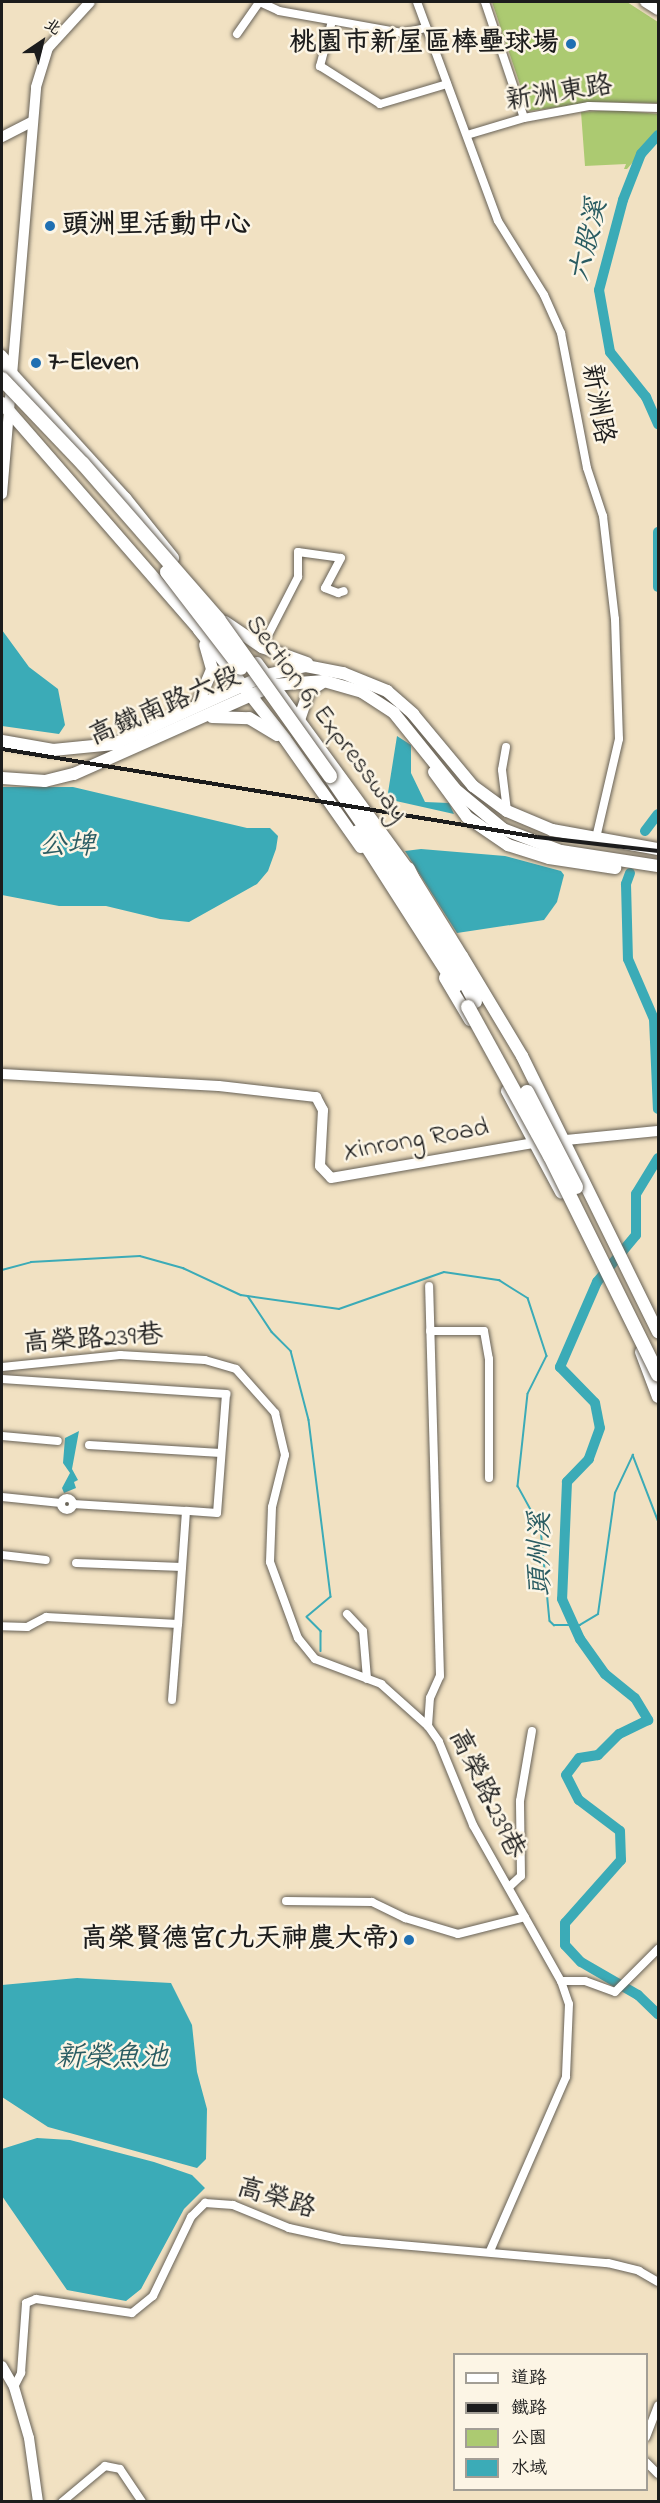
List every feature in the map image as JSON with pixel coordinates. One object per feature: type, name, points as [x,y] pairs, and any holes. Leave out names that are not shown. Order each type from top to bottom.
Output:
[{"type":"highway","points":[[7,370],[83,464],[218,619],[436,939],[550,1156],[658,1375]]},
{"type":"highway","points":[[2,391],[78,470],[210,625],[326,778]]},
{"type":"highway","points":[[408,869],[436,939]]},
{"type":"highway","points":[[385,881],[436,939]]},
{"type":"highway","points":[[471,1004],[560,1152],[658,1356]]},
{"type":"main road","name":"Section 6, Expressway","points":[[7,370],[125,498],[274,685],[408,869],[522,1056],[658,1332]]},
{"type":"main road","name":"Section 6, Expressway","points":[[4,406],[199,630],[250,699],[285,739],[385,881],[479,1035],[533,1143],[596,1256],[658,1397]]},
{"type":"main road","points":[[221,619],[262,647],[343,673]]},
{"type":"main road","points":[[197,705],[212,669],[199,630]]},
{"type":"main road","name":"高鐵南路六段","points":[[2,741],[53,750],[114,744],[266,675],[306,666],[343,673],[367,681],[401,703],[472,786],[507,811],[552,830],[658,849]]},
{"type":"main road","name":"高鐵南路六段","points":[[2,778],[45,781],[75,774],[188,723],[250,699],[274,685],[324,681],[362,692],[407,727],[455,789],[491,823],[530,842],[561,851],[658,866]]},
{"type":"main road","points":[[299,720],[309,691],[324,681]]},
{"type":"main road","points":[[188,723],[216,716],[249,718],[285,739]]},
{"type":"main road","name":"高鐵南路六段","points":[[407,727],[452,800],[490,836],[549,858],[658,874]]},
{"type":"main road","name":"高鐵南路六段","points":[[599,839],[658,843]]},
{"type":"street","points":[[2,494],[7,370],[36,87],[48,48],[90,2]]},
{"type":"street","points":[[237,34],[260,2],[279,11],[402,33],[426,28]]},
{"type":"street","name":"新洲路","points":[[417,2],[498,221],[544,295],[561,333],[587,468],[603,516],[615,619],[618,739],[599,839]]},
{"type":"street","points":[[485,2],[525,118]]},
{"type":"street","points":[[645,2],[658,10]]},
{"type":"street","points":[[332,21],[320,66],[380,104],[447,84]]},
{"type":"street","name":"新洲東路","points":[[467,135],[525,118],[589,106],[658,108]]},
{"type":"street","points":[[2,137],[32,122]]},
{"type":"street","points":[[2,354],[7,370]]},
{"type":"street","points":[[262,647],[298,578],[298,552],[341,558],[325,588],[338,593],[344,591]]},
{"type":"street","points":[[506,747],[502,770],[507,811]]},
{"type":"street","name":"Xinrong Road","points":[[2,1074],[219,1086],[316,1098],[323,1110],[320,1166],[330,1178],[533,1143],[658,1131]]},
{"type":"street","points":[[428,1726],[430,1698],[440,1676],[429,1286]]},
{"type":"street","points":[[430,1331],[484,1331],[489,1359],[489,1478]]},
{"type":"street","name":"高榮路239巷","points":[[2,1367],[120,1354],[174,1355],[236,1369],[275,1413],[284,1440],[269,1548],[287,1615],[307,1653],[381,1684],[428,1726],[439,1742],[473,1825],[561,1981],[571,2026],[566,2077],[490,2251]]},
{"type":"street","points":[[2,1379],[63,1381],[226,1394],[217,1513],[73,1504],[65,1510],[61,1503],[2,1497]]},
{"type":"street","points":[[2,1436],[58,1441]]},
{"type":"street","points":[[89,1445],[221,1454]]},
{"type":"street","points":[[172,1700],[186,1510]]},
{"type":"street","points":[[2,1555],[45,1560]]},
{"type":"street","points":[[76,1563],[182,1567]]},
{"type":"street","points":[[347,1614],[363,1631],[368,1679]]},
{"type":"street","points":[[2,1626],[27,1627],[46,1617],[177,1624]]},
{"type":"street","points":[[509,1887],[521,1876],[520,1802],[532,1731]]},
{"type":"street","points":[[286,1901],[372,1902],[405,1918],[458,1934],[525,1917]]},
{"type":"street","points":[[561,1981],[585,1981],[615,1992],[658,1949]]},
{"type":"street","name":"高榮路","points":[[14,2387],[21,2373],[26,2302],[36,2299],[132,2313],[153,2296],[191,2217],[205,2204],[233,2205],[289,2228],[343,2240],[490,2251],[625,2266],[658,2283]]},
{"type":"street","points":[[2,2366],[14,2387],[28,2438],[38,2502]]},
{"type":"street","points":[[648,2432],[658,2405]]},
{"type":"street","points":[[62,2502],[105,2466],[120,2469],[142,2502]]},
{"type":"green space","points":[[492,2],[627,2],[658,22],[658,103],[596,102],[529,111]]},
{"type":"green space","points":[[616,110],[658,114],[658,133],[627,169],[624,169],[626,164],[585,166],[581,112]]},
{"type":"water","points":[[2,630],[29,667],[58,689],[65,725],[59,734],[2,726]]},
{"type":"water","points":[[397,736],[411,745],[411,773],[425,802],[449,803],[454,814],[387,799]]},
{"type":"water","name":"公埤","points":[[2,787],[73,787],[247,828],[270,828],[278,836],[276,849],[268,871],[257,884],[189,922],[160,919],[106,906],[59,906],[2,895]]},
{"type":"water","points":[[421,849],[505,856],[561,871],[564,875],[557,902],[544,920],[457,933],[405,851]]},
{"type":"water","points":[[79,1431],[72,1469],[78,1480],[74,1482],[76,1488],[64,1493],[62,1488],[70,1473],[63,1463],[65,1438]]},
{"type":"water","name":"新榮魚池","points":[[77,1978],[171,1983],[192,2025],[197,2072],[207,2109],[206,2159],[197,2168],[48,2127],[2,2097],[2,1985]]},
{"type":"water","name":"新榮魚池","points":[[37,2138],[70,2140],[154,2162],[192,2175],[205,2188],[184,2209],[141,2289],[126,2301],[67,2290],[2,2196],[2,2149]]},
{"type":"waterway","name":"六股溪","points":[[658,135],[641,154],[623,200],[599,290],[610,352],[646,397],[658,424]]},
{"type":"waterway","name":"六股溪","points":[[658,532],[658,587]]},
{"type":"waterway","name":"頭州溪","points":[[645,831],[658,814]]},
{"type":"waterway","name":"頭州溪","points":[[630,873],[626,884],[628,959],[654,1019],[658,1109]]},
{"type":"waterway","name":"頭州溪","points":[[658,1158],[636,1194],[636,1235],[597,1282],[560,1367],[595,1403],[600,1428],[589,1459],[567,1482],[562,1599],[580,1639],[605,1674],[635,1698],[648,1720],[619,1734],[598,1755],[579,1758],[566,1775],[579,1800],[620,1831],[621,1860],[565,1923],[565,1945],[581,1962],[638,1995],[658,2014]]},
{"type":"waterway","points":[[2,1270],[31,1262],[140,1256],[183,1268],[241,1295],[339,1309],[444,1272],[499,1280],[528,1298],[547,1356],[528,1394],[518,1486],[541,1528],[550,1621],[554,1625],[580,1625],[598,1614],[615,1493],[633,1455],[658,1520]]},
{"type":"waterway","points":[[248,1296],[272,1332],[291,1351],[309,1420],[331,1597],[307,1617],[321,1631],[321,1651]]},
{"type":"railway","points":[[2,749],[537,837],[658,851]]},
{"type":"place","name":"桃園市新屋區棒壘球場","points":[[571,44]]},
{"type":"place","name":"頭洲里活動中心","points":[[50,226]]},
{"type":"place","name":"7-Eleven","points":[[36,363]]},
{"type":"place","name":"高榮賢德宮(九天神農大帝)","points":[[409,1940]]}]
